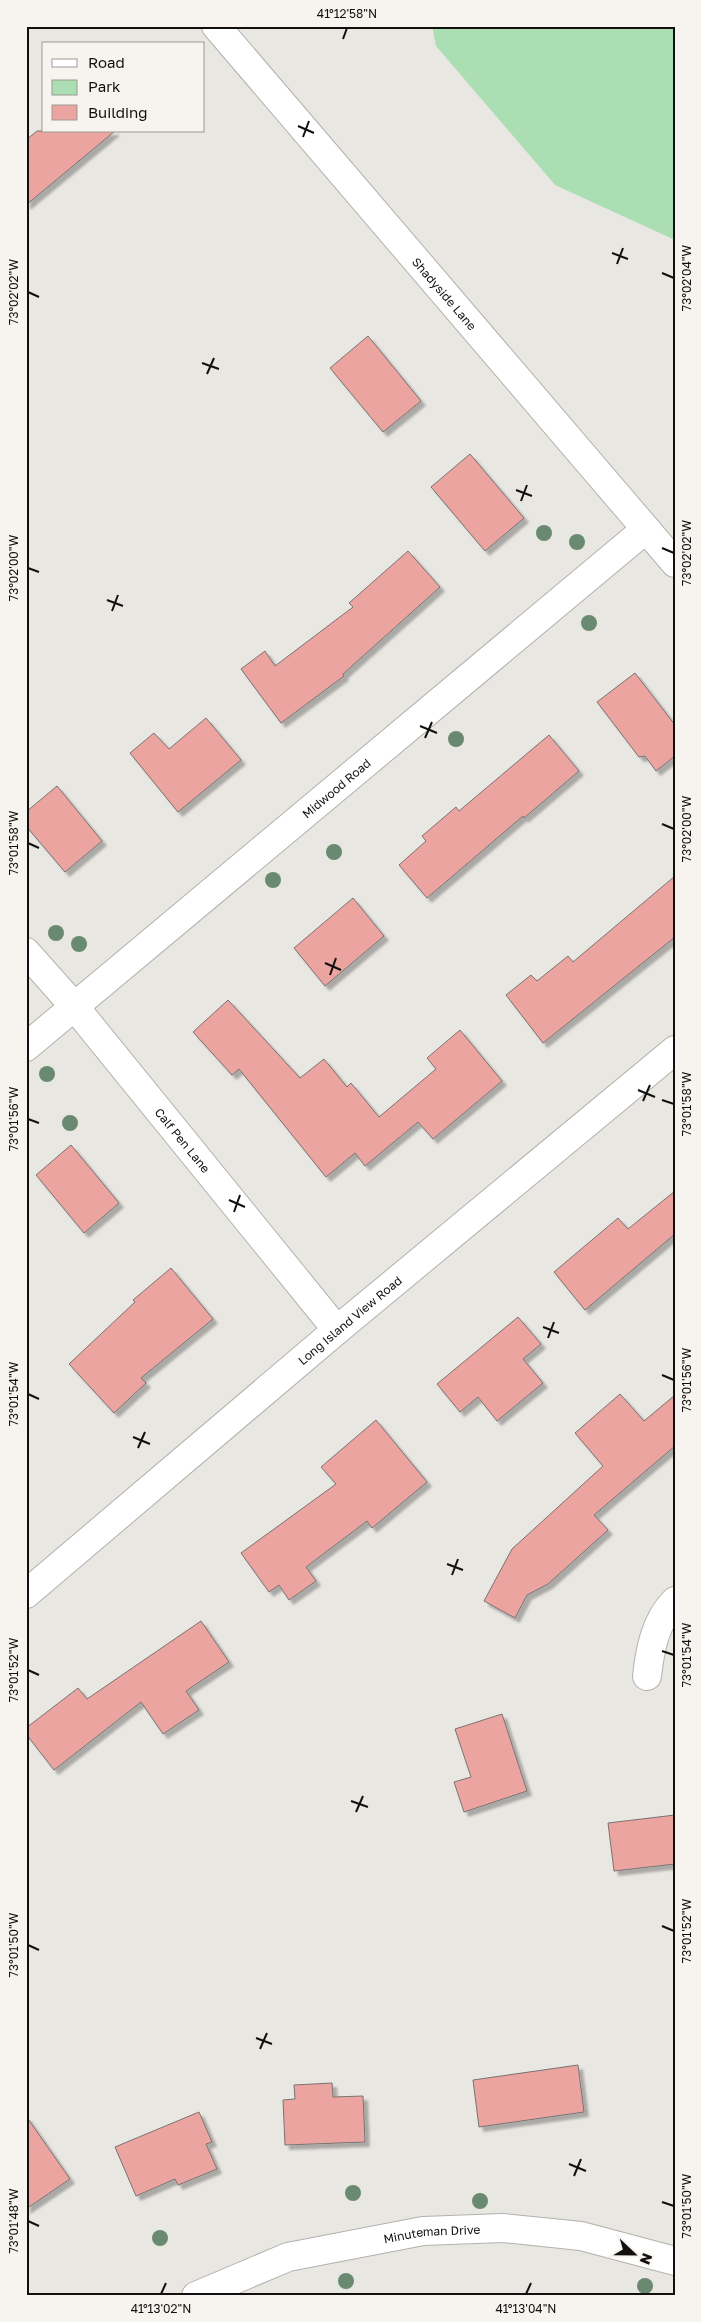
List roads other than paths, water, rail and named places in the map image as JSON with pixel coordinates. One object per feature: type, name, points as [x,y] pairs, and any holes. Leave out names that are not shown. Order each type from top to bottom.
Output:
[{"type":"street","name":"Shadyside Lane","points":[[216,26],[675,562]]},
{"type":"street","name":"Midwood Road","points":[[26,1047],[646,529]]},
{"type":"street","name":"Calf Pen Lane","points":[[26,952],[74,1006],[337,1330]]},
{"type":"street","name":"Long Island View Road","points":[[26,1594],[337,1330],[675,1050]]},
{"type":"street","points":[[646,1676],[651,1645],[666,1609],[675,1601]]},
{"type":"street","name":"Minuteman Drive","points":[[196,2296],[288,2257],[423,2230],[503,2228],[581,2236],[675,2261]]}]
